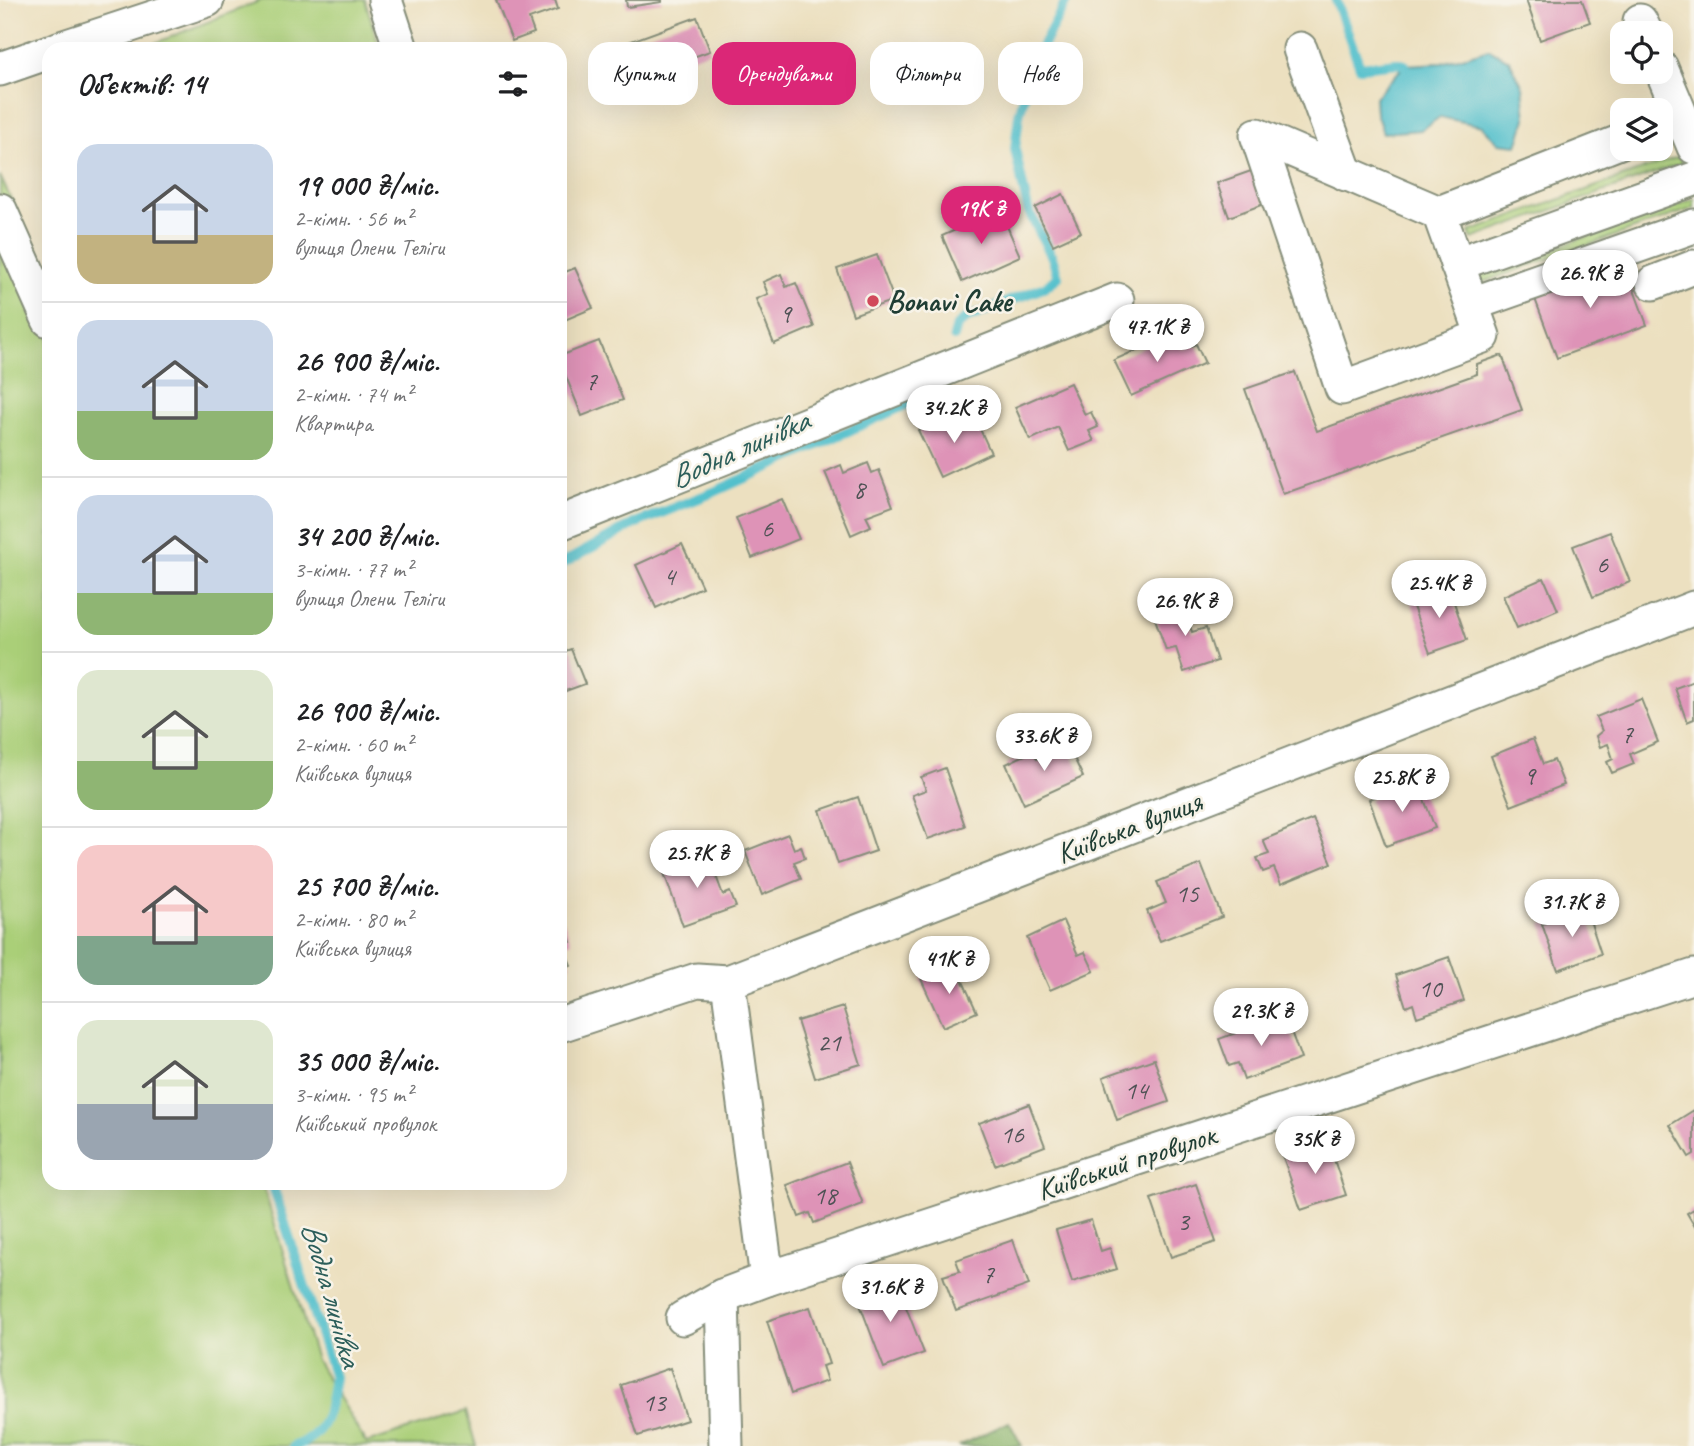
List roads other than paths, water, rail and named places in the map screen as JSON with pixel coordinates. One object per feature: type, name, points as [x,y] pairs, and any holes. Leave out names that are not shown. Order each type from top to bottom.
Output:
[{"type":"street","points":[[79,42],[207,0]]},
{"type":"street","points":[[385,0],[399,42]]},
{"type":"street","points":[[1300,49],[1346,174]]},
{"type":"street","points":[[0,69],[42,54]]},
{"type":"street","points":[[1666,84],[1679,130]]},
{"type":"street","points":[[1439,213],[1483,336],[1342,388],[1257,135],[1439,213],[1610,146]]},
{"type":"street","points":[[1457,264],[1694,178]]},
{"type":"street","points":[[0,210],[42,304]]},
{"type":"street","points":[[1472,304],[1694,226]]},
{"type":"street","points":[[1653,283],[1694,267]]},
{"type":"street","points":[[567,520],[1117,300]]},
{"type":"street","name":"Київська вулиця","points":[[567,1023],[697,980],[729,982],[1694,608]]},
{"type":"street","name":"Київський провулок","points":[[683,1318],[722,1296],[767,1279],[1694,976]]},
{"type":"street","points":[[729,982],[767,1279]]},
{"type":"street","points":[[722,1296],[726,1446]]},
{"type":"water","points":[[1489,49],[1509,60],[1523,87],[1526,119],[1517,145],[1499,143],[1482,126],[1440,117],[1421,130],[1383,133],[1376,113],[1375,97],[1405,65],[1442,63]]},
{"type":"waterway","name":"Водна линівка","points":[[954,337],[957,326],[965,319],[1045,287],[1058,277],[1052,257],[1028,210],[1015,149],[1019,115],[1033,63],[1067,0]]},
{"type":"waterway","name":"Водна линівка","points":[[1336,0],[1360,67],[1397,63],[1405,65]]},
{"type":"waterway","name":"Водна линівка","points":[[567,561],[636,523],[714,492],[943,388]]},
{"type":"waterway","name":"Водна линівка","points":[[274,1190],[334,1377],[328,1410],[321,1427],[306,1441],[294,1446]]},
{"type":"place","name":"Bonavi Cake","points":[[873,301]]}]
